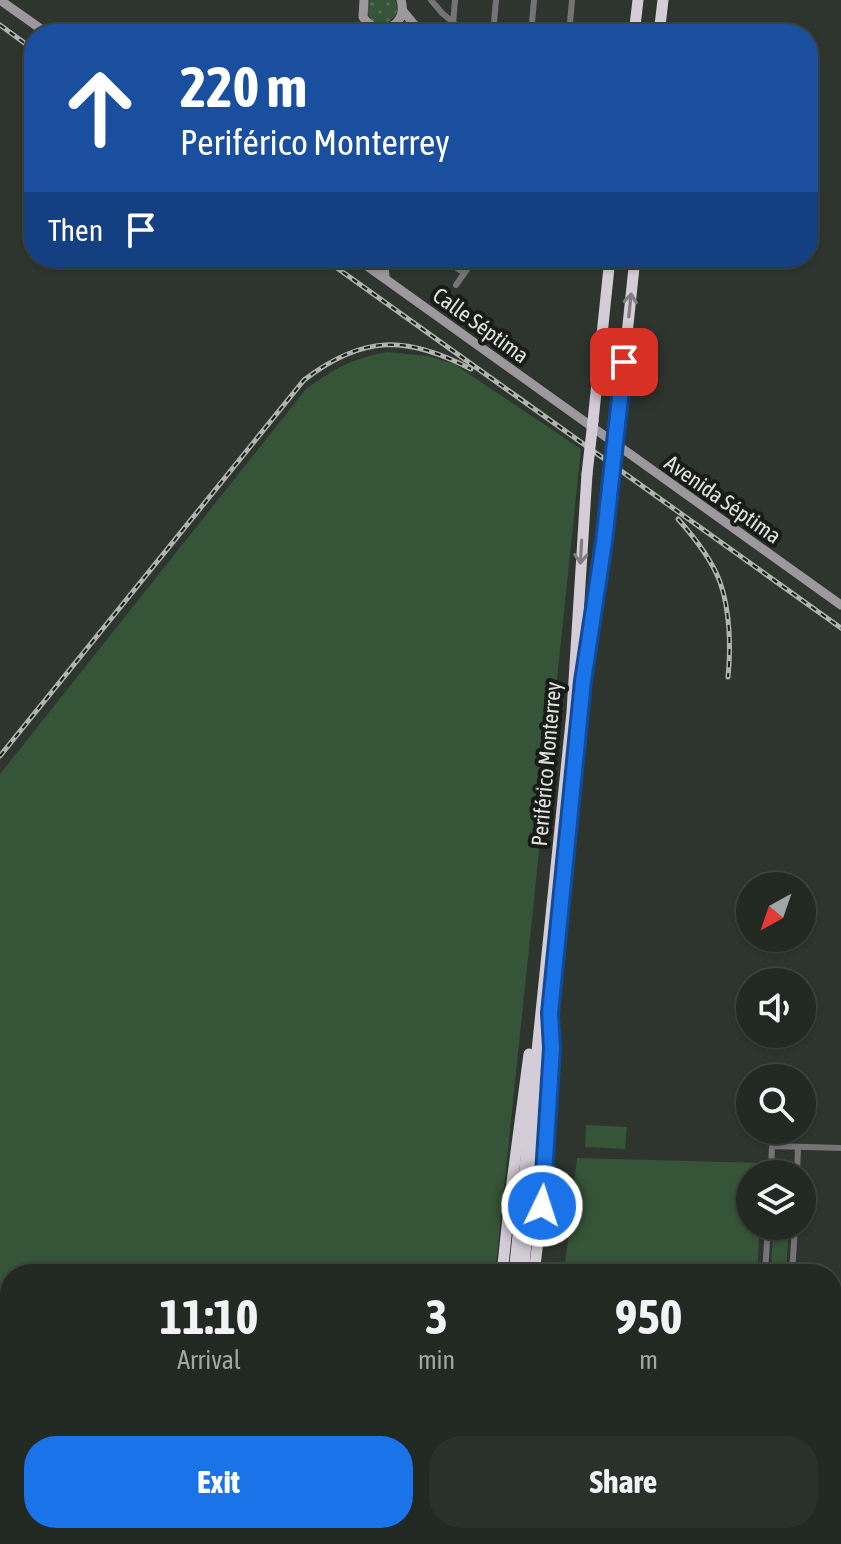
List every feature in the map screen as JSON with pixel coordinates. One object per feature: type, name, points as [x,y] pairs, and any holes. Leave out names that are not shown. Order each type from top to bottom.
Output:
[{"type":"highway","points":[[635,24],[638,0]]},
{"type":"highway","points":[[660,24],[663,0]]},
{"type":"highway","name":"Periférico Monterrey","points":[[524,1264],[572,712],[589,422],[609,268]]},
{"type":"highway","name":"Periférico Monterrey","points":[[515,1264],[583,681],[610,490],[634,268]]},
{"type":"highway","points":[[511,1190],[531,1040],[546,1010]]},
{"type":"highway","points":[[542,1206],[552,1048],[546,1010]]},
{"type":"highway","points":[[503,1264],[509,1208]]},
{"type":"highway","points":[[535,1264],[540,1224]]},
{"type":"street","points":[[0,0],[34,24]]},
{"type":"street","points":[[364,0],[363,17],[370,24]]},
{"type":"street","points":[[396,24],[403,11],[401,0]]},
{"type":"street","points":[[431,0],[453,24]]},
{"type":"street","points":[[453,24],[455,0]]},
{"type":"street","points":[[494,24],[496,0]]},
{"type":"street","points":[[532,24],[534,0]]},
{"type":"street","points":[[570,24],[572,0]]},
{"type":"street","points":[[403,11],[414,24]]},
{"type":"street","name":"Calle Séptima","points":[[370,268],[589,422]]},
{"type":"street","points":[[384,268],[385,278]]},
{"type":"street","points":[[457,268],[464,273]]},
{"type":"street","points":[[456,285],[468,268]]},
{"type":"street","name":"Avenida Séptima","points":[[589,422],[841,605]]},
{"type":"street","points":[[772,1160],[772,1146],[841,1148]]},
{"type":"street","points":[[798,1147],[798,1160]]},
{"type":"street","points":[[766,1264],[767,1240]]},
{"type":"street","points":[[793,1264],[794,1240]]},
{"type":"green space","points":[[370,0],[395,0],[398,8],[386,24],[372,21],[366,10]]},
{"type":"green space","points":[[387,352],[428,356],[454,364],[581,449],[496,1264],[0,1264],[0,774],[306,389],[344,365]]},
{"type":"green space","points":[[586,1125],[627,1127],[625,1149],[585,1147]]},
{"type":"green space","points":[[577,1158],[736,1162],[736,1240],[759,1240],[758,1264],[565,1264]]},
{"type":"green space","points":[[772,1240],[788,1240],[787,1264],[771,1264]]},
{"type":"railway","points":[[0,25],[24,43]]},
{"type":"railway","points":[[337,268],[841,628]]},
{"type":"railway","points":[[0,756],[304,380],[346,355],[385,345],[426,350],[471,369]]},
{"type":"railway","points":[[678,519],[702,549],[720,582],[729,629],[728,677]]},
{"type":"route","points":[[542,1206],[552,1048],[550,1013],[583,681],[604,542],[624,362]]}]
